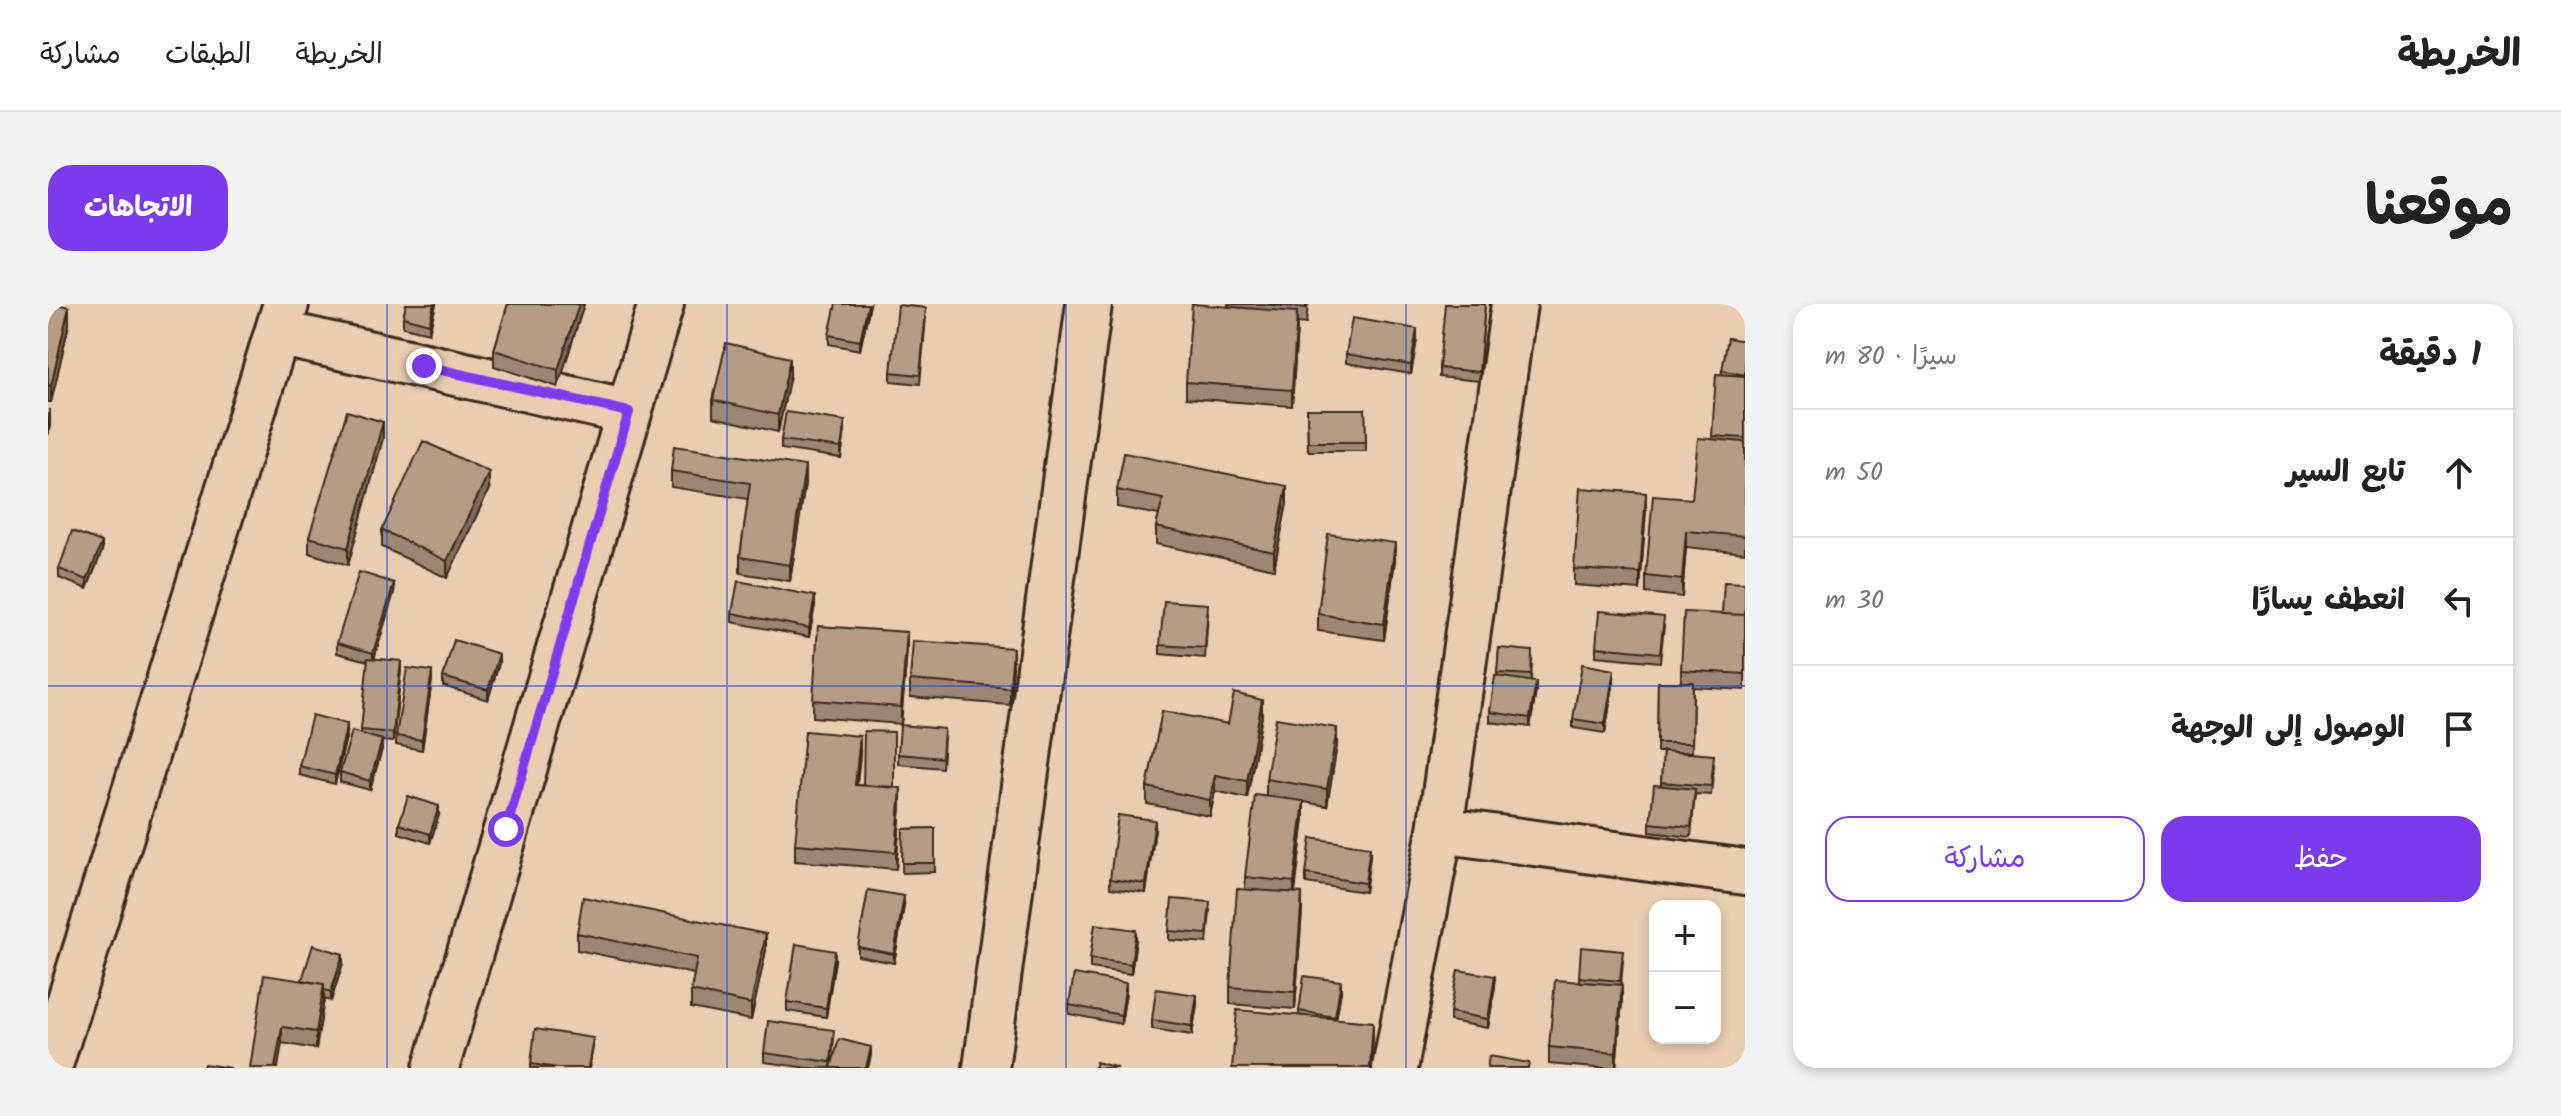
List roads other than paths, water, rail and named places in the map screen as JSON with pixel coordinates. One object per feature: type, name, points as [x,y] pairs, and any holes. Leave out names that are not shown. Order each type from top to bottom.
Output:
[{"type":"street","points":[[436,1068],[661,304]]},
{"type":"street","points":[[986,1068],[1089,304]]},
{"type":"street","points":[[1395,1068],[1440,830],[1514,304]]},
{"type":"street","points":[[49,1068],[282,318],[629,412]]},
{"type":"street","points":[[1440,830],[1745,872]]}]
